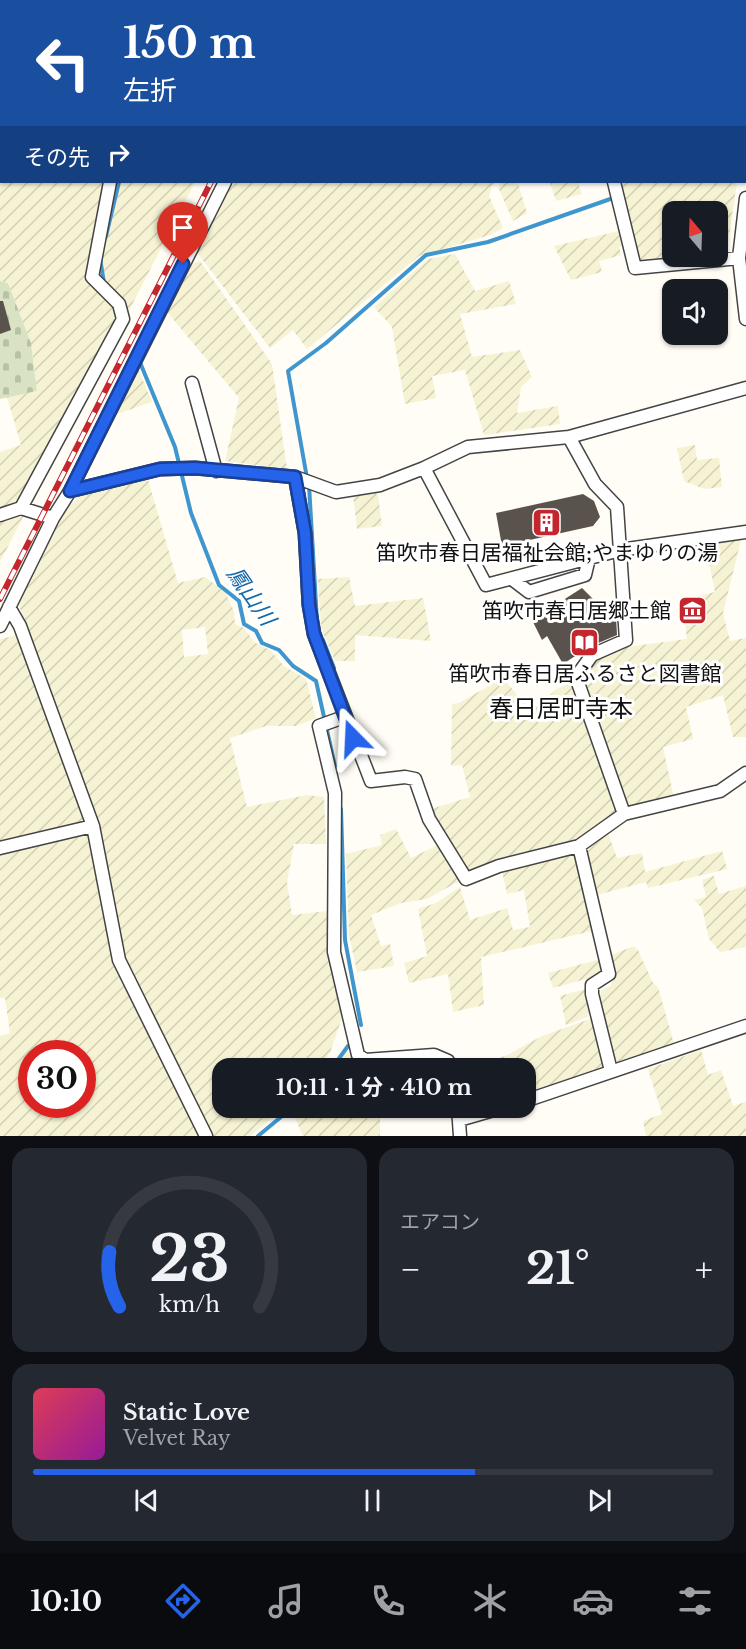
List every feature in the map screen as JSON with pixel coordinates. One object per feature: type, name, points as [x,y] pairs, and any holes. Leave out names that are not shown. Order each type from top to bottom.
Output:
[{"type":"street","points":[[25,508],[123,319],[119,304],[92,277],[110,183]]},
{"type":"street","points":[[0,626],[224,183]]},
{"type":"street","points":[[614,183],[635,268],[739,258]]},
{"type":"street","points":[[746,198],[739,258],[746,319]]},
{"type":"street","points":[[192,383],[216,471]]},
{"type":"street","points":[[70,491],[160,469],[295,477],[336,492],[380,485],[424,468],[468,447],[569,436],[746,388]]},
{"type":"street","points":[[569,436],[595,484],[616,507],[626,640],[592,655],[576,676],[624,814]]},
{"type":"street","points":[[424,468],[478,576],[486,585],[620,550],[746,532]]},
{"type":"street","points":[[295,477],[305,533],[309,605],[314,634],[340,718],[370,781],[405,777],[415,779],[429,819],[466,879],[499,866],[579,846],[624,814],[720,791],[746,773]]},
{"type":"street","points":[[0,515],[25,508],[53,518]]},
{"type":"street","points":[[9,607],[20,626],[93,826],[119,960],[206,1136]]},
{"type":"street","points":[[340,718],[319,726],[335,793],[334,951],[358,1055],[362,1058]]},
{"type":"street","points":[[0,848],[93,826]]},
{"type":"street","points":[[579,846],[609,974],[592,985],[592,994],[611,1071]]},
{"type":"street","points":[[536,1097],[746,1026]]},
{"type":"street","points":[[393,1058],[434,1055],[441,1058]]},
{"type":"street","points":[[458,1118],[460,1136]]},
{"type":"shaded area","points":[[0,183],[194,183],[0,562],[0,452],[21,445],[7,397],[37,391],[31,343],[8,283],[0,281]]},
{"type":"shaded area","points":[[224,183],[496,183],[492,186],[489,196],[503,228],[490,235],[419,256],[307,349],[293,330],[270,348],[192,246]]},
{"type":"shaded area","points":[[501,183],[518,183],[527,213],[513,221],[498,187]]},
{"type":"shaded area","points":[[550,183],[578,183],[582,194],[556,201]]},
{"type":"shaded area","points":[[619,183],[737,183],[728,244],[728,201],[662,201],[662,259],[640,261]]},
{"type":"shaded area","points":[[624,230],[627,245],[619,247],[621,255],[599,261],[602,272],[571,280],[554,246]]},
{"type":"shaded area","points":[[455,254],[475,291],[509,281],[516,304],[460,314],[472,357],[520,350],[532,377],[521,387],[517,413],[558,406],[560,424],[484,435],[465,370],[432,376],[436,398],[405,404],[392,327],[374,307],[428,259]]},
{"type":"shaded area","points":[[200,261],[272,364],[287,469],[225,461],[239,398],[167,312],[188,265]]},
{"type":"shaded area","points":[[137,366],[152,402],[114,415]]},
{"type":"shaded area","points":[[695,445],[697,460],[719,458],[722,487],[704,489],[684,481],[677,448]]},
{"type":"shaded area","points":[[147,476],[178,583],[205,577],[225,592],[234,611],[235,624],[244,628],[254,642],[270,650],[284,666],[306,679],[316,718],[296,726],[266,726],[230,738],[247,807],[307,795],[324,797],[326,844],[294,844],[287,882],[292,915],[327,911],[334,969],[344,1012],[330,1053],[326,1058],[212,1058],[212,1118],[272,1118],[250,1136],[212,1136],[124,959],[98,827],[19,605],[44,548],[69,506],[81,494]],"holes":[[[205,627],[208,654],[184,657],[182,630]]]},
{"type":"shaded area","points":[[372,490],[378,495],[382,526],[357,529],[353,494]]},
{"type":"shaded area","points":[[742,536],[723,613],[730,641],[746,638],[746,737],[733,737],[723,695],[686,707],[693,739],[663,747],[674,798],[626,810],[582,679],[595,658],[626,647],[687,639],[682,600],[715,592],[705,544]]},
{"type":"shaded area","points":[[349,577],[355,606],[423,598],[431,641],[355,635],[355,661],[335,661],[321,628],[318,579]]},
{"type":"shaded area","points":[[18,635],[85,824],[0,843],[0,639]]},
{"type":"shaded area","points":[[497,671],[531,711],[557,689],[571,682],[620,812],[580,841],[467,875],[431,809],[470,797],[462,765],[451,766],[452,704],[459,703],[487,687]]},
{"type":"shaded area","points":[[396,829],[411,858],[440,844],[461,880],[427,899],[401,903],[371,915],[381,946],[390,944],[394,966],[357,972],[349,936],[346,854],[382,845],[380,835]]},
{"type":"shaded area","points":[[608,833],[617,858],[642,853],[645,872],[722,851],[727,869],[648,888],[646,882],[597,895],[585,849]]},
{"type":"shaded area","points":[[89,834],[116,965],[198,1136],[0,1136],[0,1036],[10,1033],[5,998],[0,998],[0,853]]},
{"type":"shaded area","points":[[574,852],[592,931],[481,957],[484,1005],[453,1012],[448,974],[409,983],[404,963],[427,956],[418,909],[436,903],[460,887],[470,920],[507,908],[513,930],[530,927],[524,890],[507,894],[502,871]]},
{"type":"shaded area","points":[[714,876],[719,894],[746,886],[746,947],[720,952],[709,939],[702,908],[694,900],[706,897],[702,880]]},
{"type":"shaded area","points":[[634,946],[653,983],[658,987],[675,1047],[620,1065],[615,1061],[599,997],[602,990],[610,986],[614,979],[611,955]]},
{"type":"shaded area","points":[[601,959],[601,975],[553,988],[548,973]]},
{"type":"shaded area","points":[[586,989],[591,1009],[587,1017],[566,1025],[560,996]]},
{"type":"shaded area","points":[[593,1018],[605,1071],[536,1094],[536,1058],[498,1058],[542,1036]]},
{"type":"shaded area","points":[[701,1050],[708,1075],[721,1070],[733,1106],[746,1102],[746,1136],[646,1136],[643,1121],[662,1114],[648,1069]]},
{"type":"shaded area","points":[[347,1051],[353,1058],[341,1058]]},
{"type":"shaded area","points":[[295,1118],[380,1118],[380,1136],[303,1136]]},
{"type":"green space","points":[[0,281],[8,283],[31,343],[37,391],[0,399]]},
{"type":"building","points":[[0,301],[3,301],[11,330],[0,334]]},
{"type":"building","name":"笛吹市春日居福祉会館;やまゆりの湯","points":[[583,494],[594,501],[600,517],[593,526],[502,546],[496,513]]},
{"type":"building","points":[[582,588],[601,607],[615,600],[617,635],[589,647],[563,664],[547,636],[542,640],[532,620]]},
{"type":"waterway","name":"鳳山川","points":[[106,236],[119,183]]},
{"type":"waterway","name":"鳳山川","points":[[307,478],[288,371],[326,343],[426,255],[488,242],[616,197]]},
{"type":"waterway","name":"鳳山川","points":[[100,258],[104,283]]},
{"type":"waterway","name":"鳳山川","points":[[139,360],[175,447],[191,513],[219,585],[239,601],[244,624],[256,631],[262,643],[279,650],[293,666],[316,681],[335,766]]},
{"type":"waterway","name":"鳳山川","points":[[309,485],[317,621]]},
{"type":"waterway","name":"鳳山川","points":[[323,640],[334,668]]},
{"type":"waterway","name":"鳳山川","points":[[341,809],[345,940],[361,1025]]},
{"type":"waterway","name":"鳳山川","points":[[339,1058],[348,1046]]},
{"type":"waterway","name":"鳳山川","points":[[258,1136],[280,1118]]},
{"type":"railway","points":[[0,599],[210,183]]},
{"type":"place","name":"笛吹市春日居福祉会館;やまゆりの湯","points":[[547,522]]},
{"type":"place","name":"笛吹市春日居郷土館","points":[[692,611]]},
{"type":"place","name":"笛吹市春日居ふるさと図書館","points":[[585,643]]},
{"type":"district","name":"春日居町寺本","points":[[561,708]]},
{"type":"route","points":[[183,264],[70,491],[160,469],[195,468],[295,477],[305,533],[309,605],[314,634],[353,738]]}]
